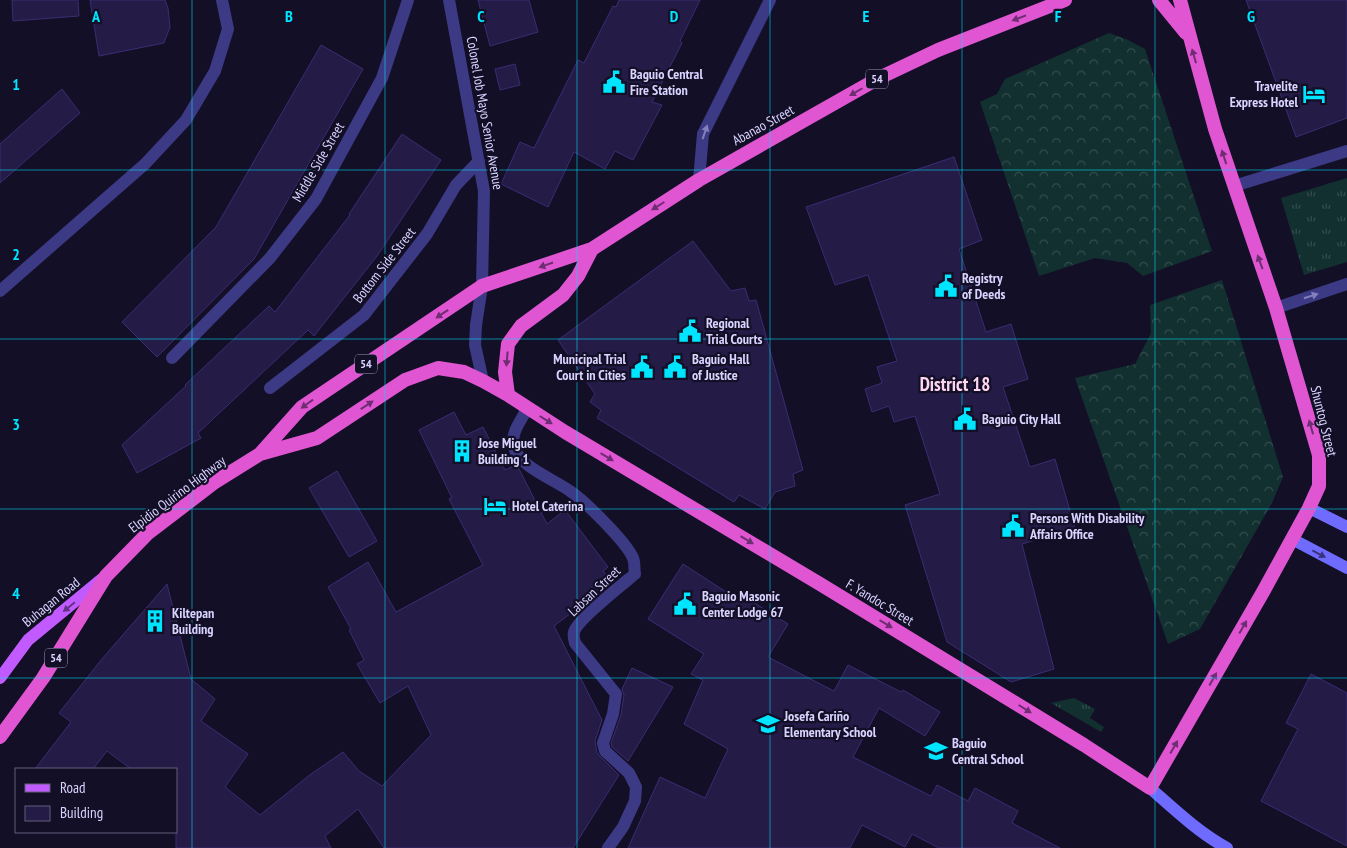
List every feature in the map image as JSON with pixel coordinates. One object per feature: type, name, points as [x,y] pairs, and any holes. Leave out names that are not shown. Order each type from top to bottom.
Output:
[{"type":"highway","name":"Abanao Street","points":[[482,286],[592,249],[699,180],[879,78],[938,50],[1065,0]]},
{"type":"highway","name":"Shuntog Street","points":[[1159,0],[1188,35]]},
{"type":"highway","name":"Shuntog Street","points":[[1150,788],[1292,539],[1319,486],[1319,455],[1276,308],[1215,129],[1180,0]]},
{"type":"highway","points":[[508,395],[506,372],[508,344],[521,326],[563,295],[578,276],[592,249]]},
{"type":"highway","name":"Elpidio Quirino Highway","points":[[0,737],[44,678],[106,576],[147,534],[216,482],[260,454],[302,407],[482,286]]},
{"type":"highway","name":"Elpidio Quirino Highway","points":[[260,454],[317,438],[405,380],[438,368],[464,372],[508,395]]},
{"type":"highway","name":"F. Yandoc Street","points":[[508,395],[527,409],[820,584],[1112,762],[1150,788]]},
{"type":"main road","points":[[1309,508],[1347,527]]},
{"type":"main road","points":[[1292,539],[1347,568]]},
{"type":"main road","name":"Buhagan Road","points":[[0,678],[28,640],[106,576]]},
{"type":"main road","name":"F. Yandoc Street","points":[[1150,788],[1191,823],[1217,843],[1227,848]]},
{"type":"street","points":[[0,291],[146,164],[186,120],[215,71],[228,29],[222,0]]},
{"type":"street","name":"Middle Side Street","points":[[172,358],[270,258],[316,199],[382,78],[408,0]]},
{"type":"street","name":"Colonel Job Mayo Senior Avenue","points":[[449,0],[484,191],[482,286],[475,345],[482,380]]},
{"type":"street","points":[[699,180],[703,134],[770,0]]},
{"type":"street","points":[[1234,186],[1347,151]]},
{"type":"street","name":"Bottom Side Street","points":[[270,388],[364,315],[427,234],[456,185],[479,161]]},
{"type":"street","points":[[1276,308],[1347,284]]},
{"type":"street","name":"Labsan Street","points":[[527,409],[513,435],[514,448],[519,459],[571,491],[585,503],[626,546],[634,559],[635,574],[584,618],[573,634],[575,643],[616,694],[613,714],[603,743],[605,751],[629,773],[636,787],[636,801],[623,827],[608,848]]},
{"type":"green space","points":[[1109,33],[1145,49],[1212,251],[1143,276],[1127,263],[1095,258],[1039,276],[980,102],[997,94],[1005,79]]},
{"type":"green space","points":[[1347,178],[1347,262],[1304,275],[1281,198]]},
{"type":"green space","points":[[1222,280],[1283,477],[1272,503],[1200,629],[1168,644],[1075,378],[1135,364],[1151,333],[1150,305]]},
{"type":"green space","points":[[1074,698],[1095,709],[1090,718],[1104,727],[1101,732],[1051,703]]},
{"type":"building","points":[[12,0],[78,0],[79,16],[13,21]]},
{"type":"building","points":[[90,0],[165,0],[170,27],[164,43],[99,56]]},
{"type":"building","points":[[478,0],[529,0],[538,32],[490,46]]},
{"type":"building","name":"Baguio Central Fire Station","points":[[619,0],[700,0],[680,41],[682,43],[652,102],[662,105],[633,160],[615,151],[605,169],[574,152],[548,207],[501,184],[520,142],[534,148],[578,60],[584,63],[613,6],[616,7]]},
{"type":"building","name":"Travelite Express Hotel","points":[[1246,0],[1347,0],[1347,118],[1296,137]]},
{"type":"building","points":[[321,45],[363,69],[254,259],[157,357],[122,322],[216,227]]},
{"type":"building","points":[[515,64],[520,85],[500,90],[495,69]]},
{"type":"building","points":[[62,89],[80,113],[0,183],[0,144]]},
{"type":"building","points":[[402,134],[441,160],[377,256],[314,336],[308,330],[198,433],[201,438],[137,473],[122,445],[269,306],[275,312],[350,215]]},
{"type":"building","name":"Baguio City Hall","points":[[954,157],[982,240],[959,249],[986,332],[1011,324],[1028,379],[1003,387],[1030,467],[1055,459],[1075,528],[1022,544],[1054,669],[1011,682],[947,642],[905,505],[940,494],[915,416],[894,422],[889,406],[872,412],[865,389],[882,383],[877,367],[897,361],[868,275],[835,285],[806,207]]},
{"type":"building","name":"Baguio Hall of Justice","points":[[693,241],[731,291],[745,288],[749,301],[756,300],[803,470],[793,474],[795,486],[775,492],[765,509],[739,495],[734,502],[597,418],[601,410],[590,402],[595,394],[558,340]]},
{"type":"building","points":[[454,412],[466,435],[483,427],[505,470],[516,465],[518,467],[547,524],[565,510],[608,567],[603,571],[612,582],[554,626],[602,720],[595,741],[597,753],[619,775],[573,848],[384,848],[358,809],[325,836],[331,848],[176,848],[176,833],[178,833],[178,768],[130,768],[107,751],[94,768],[36,768],[71,722],[59,713],[102,659],[167,584],[191,679],[215,699],[201,721],[248,754],[225,787],[260,815],[311,774],[343,752],[359,771],[382,786],[431,735],[408,686],[380,703],[357,664],[364,660],[349,630],[351,629],[328,587],[368,562],[396,612],[483,565],[449,499],[452,498],[419,430]]},
{"type":"building","points":[[337,471],[377,541],[349,557],[309,488]]},
{"type":"building","name":"Josefa Cariño Elementary School","points":[[683,564],[737,599],[740,594],[788,624],[768,657],[834,691],[848,665],[901,692],[903,690],[940,712],[925,736],[879,708],[853,757],[931,796],[937,785],[968,801],[975,788],[1018,811],[1012,823],[1060,848],[939,848],[912,834],[905,847],[862,825],[850,848],[628,848],[660,777],[705,798],[728,749],[684,724],[703,680],[691,674],[704,654],[648,619]]},
{"type":"building","points":[[632,668],[673,687],[628,761],[612,747],[611,743],[621,715],[624,695],[622,689]]},
{"type":"building","points":[[1311,674],[1347,693],[1347,846],[1261,801],[1298,729],[1286,723]]},
{"type":"place","name":"Baguio Central Fire Station","points":[[614,82]]},
{"type":"place","name":"Travelite Express Hotel","points":[[1314,94]]},
{"type":"place","name":"Registry of Deeds","points":[[946,286]]},
{"type":"place","name":"Regional Trial Courts","points":[[690,331]]},
{"type":"place","name":"Municipal Trial Court in Cities","points":[[642,367]]},
{"type":"place","name":"Baguio Hall of Justice","points":[[675,367]]},
{"type":"place","name":"Baguio City Hall","points":[[965,419]]},
{"type":"place","name":"Jose Miguel Building 1","points":[[462,451]]},
{"type":"place","name":"Hotel Caterina","points":[[495,506]]},
{"type":"place","name":"Persons With Disability Affairs Office","points":[[1013,526]]},
{"type":"place","name":"Baguio Masonic Center Lodge 67","points":[[685,604]]},
{"type":"place","name":"Kiltepan Building","points":[[155,621]]},
{"type":"place","name":"Josefa Cariño Elementary School","points":[[768,724]]},
{"type":"place","name":"Baguio Central School","points":[[936,751]]},
{"type":"district","name":"District 18","points":[[955,384]]}]
